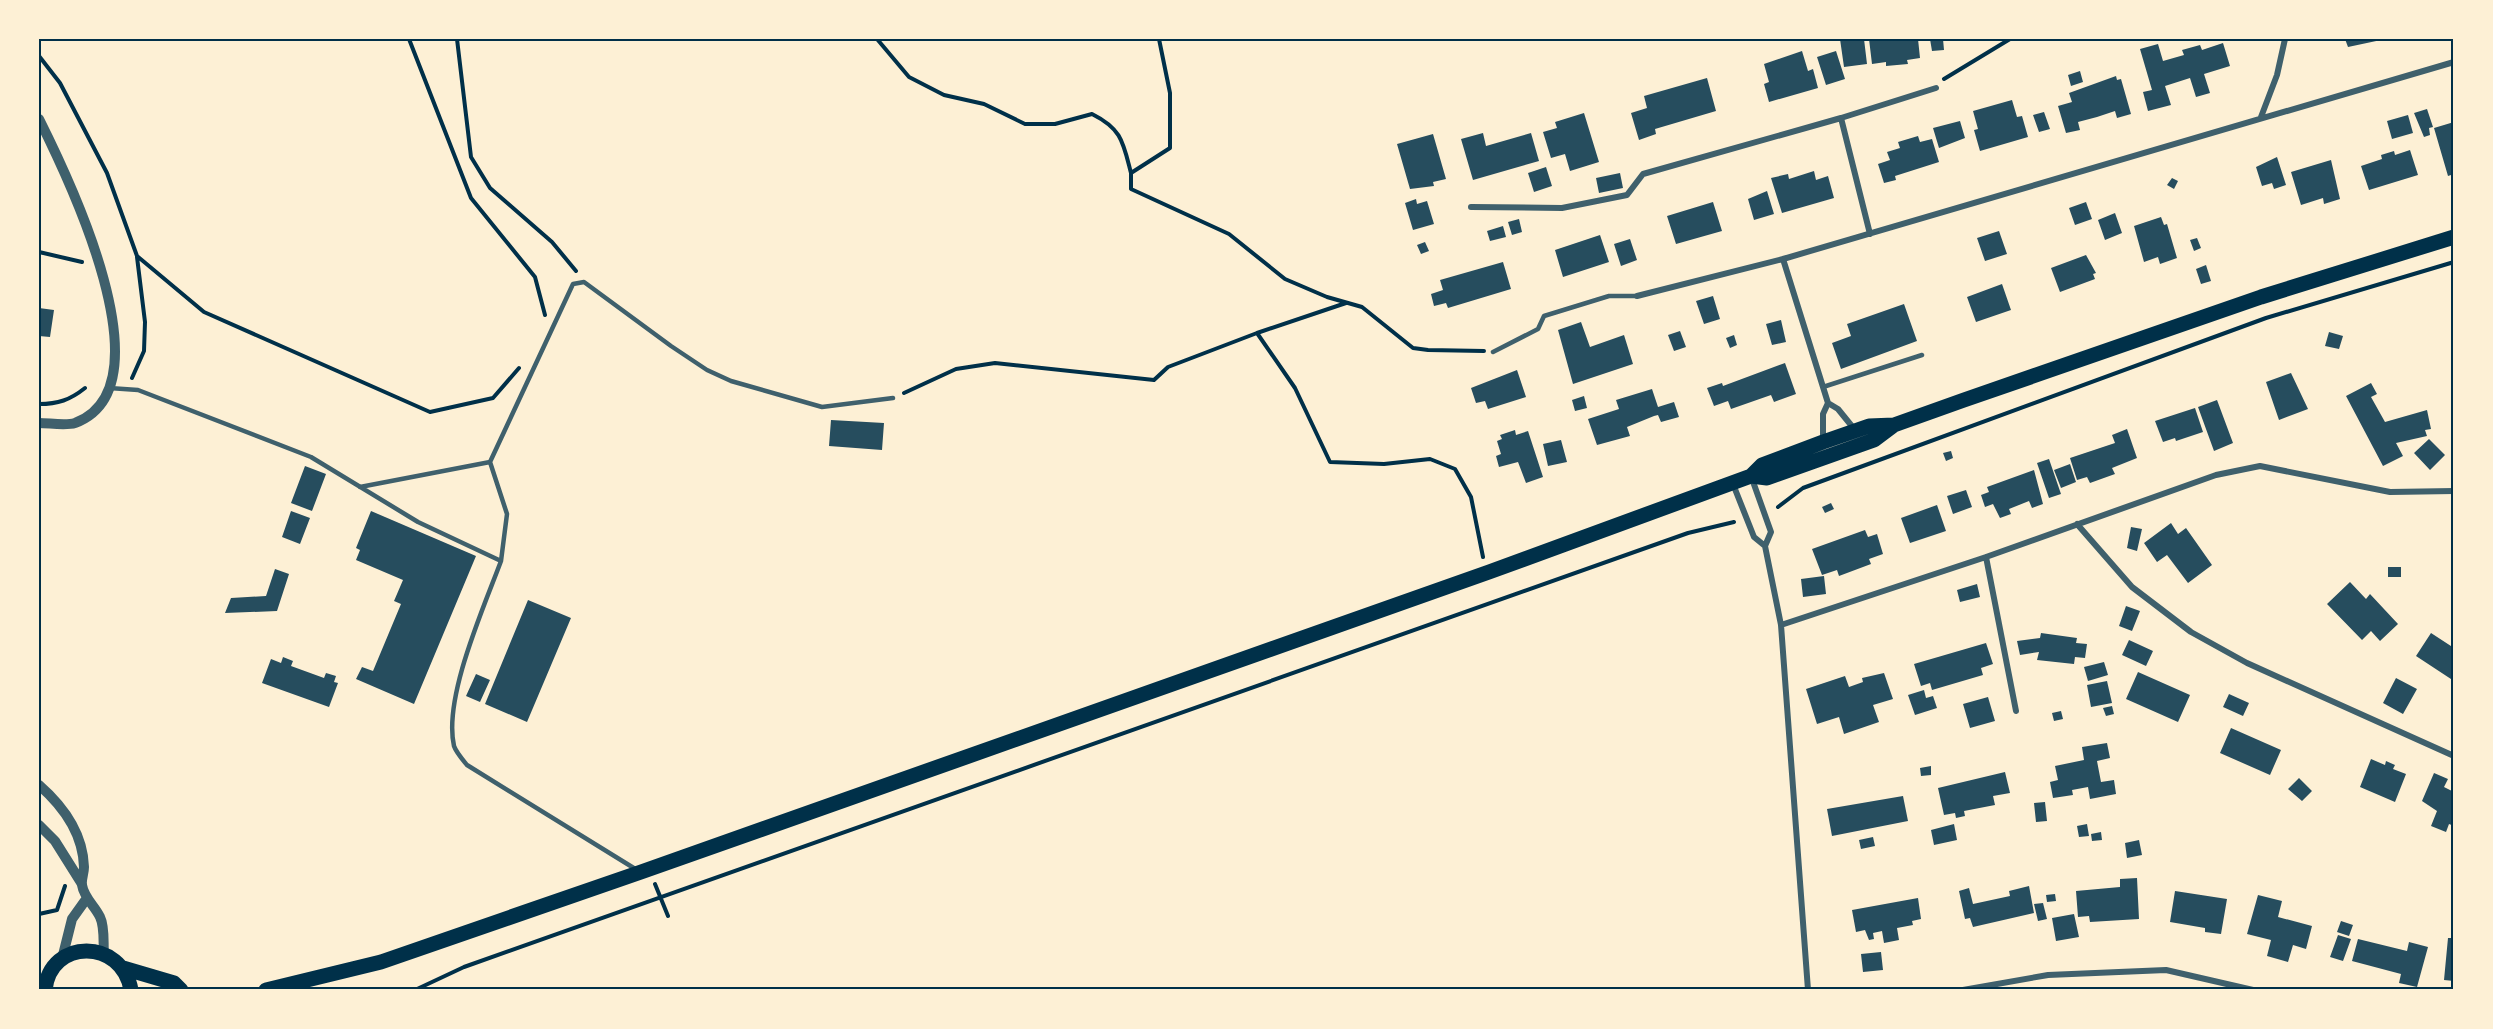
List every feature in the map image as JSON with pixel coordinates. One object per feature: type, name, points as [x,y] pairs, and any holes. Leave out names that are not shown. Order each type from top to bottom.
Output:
[{"type":"main road","points":[[266,990],[381,962],[641,872],[1489,572],[1733,483],[1750,476],[1762,465],[1869,426],[1894,425],[2261,297],[2454,237]]},
{"type":"main road","points":[[1750,476],[1767,478],[1795,469],[1874,440],[1894,425]]},
{"type":"main road","points":[[44,981],[62,959],[75,952],[90,950],[104,954],[123,968],[174,983],[181,990]]},
{"type":"main road","points":[[123,968],[131,990]]},
{"type":"street","points":[[2261,117],[2277,75],[2285,39]]},
{"type":"street","points":[[1637,296],[1783,259],[2454,62]]},
{"type":"street","points":[[1471,207],[1562,208],[1627,195],[1643,174],[1841,118],[1936,88]]},
{"type":"street","points":[[1841,118],[1870,234]]},
{"type":"street","points":[[39,119],[76,195],[98,255],[111,311],[115,348],[109,388],[96,409],[75,423],[39,423]]},
{"type":"street","points":[[1783,259],[1828,403],[1838,409],[1855,431]]},
{"type":"street","points":[[1823,442],[1823,414],[1828,403]]},
{"type":"street","points":[[1781,625],[1986,557],[2216,475],[2260,466],[2390,492],[2454,491]]},
{"type":"street","points":[[1750,476],[1771,532],[1765,546],[1781,625],[1808,990]]},
{"type":"street","points":[[1733,483],[1754,537],[1765,546]]},
{"type":"street","points":[[2077,524],[2132,587],[2191,632],[2247,663],[2454,756]]},
{"type":"street","points":[[1986,557],[2016,711]]},
{"type":"street","points":[[39,784],[63,808],[72,825],[82,853],[84,869],[82,884]]},
{"type":"street","points":[[39,825],[55,841],[101,918],[104,954]]},
{"type":"street","points":[[62,959],[72,919],[87,898]]},
{"type":"street","points":[[1963,990],[2048,975],[2166,970],[2253,990]]},
{"type":"lane","points":[[641,872],[466,765],[454,748],[454,712],[462,670],[501,561],[507,514],[490,462],[573,284],[584,282],[707,370],[748,387],[822,407],[893,398]]},
{"type":"lane","points":[[1493,352],[1538,329],[1544,316],[1609,296],[1637,296]]},
{"type":"lane","points":[[1823,387],[1922,355]]},
{"type":"lane","points":[[109,388],[138,390],[311,458],[418,522],[501,561]]},
{"type":"lane","points":[[359,488],[490,462]]},
{"type":"path","points":[[409,39],[471,198],[534,277],[549,332]]},
{"type":"path","points":[[457,39],[471,157],[490,188],[552,242],[584,282]]},
{"type":"path","points":[[877,39],[909,77],[944,95],[984,104],[1026,124],[1055,124],[1092,114],[1112,124],[1124,146],[1131,173],[1131,189],[1229,234],[1285,279],[1327,297],[1362,307],[1413,348],[1428,351],[1493,352]]},
{"type":"path","points":[[1131,173],[1170,148],[1170,93],[1159,39]]},
{"type":"path","points":[[1936,88],[1942,80],[2010,39]]},
{"type":"path","points":[[39,56],[60,83],[107,173],[137,256],[145,322],[144,351],[128,389]]},
{"type":"path","points":[[39,252],[84,262],[98,255]]},
{"type":"path","points":[[137,256],[204,312],[430,412],[493,398],[521,365]]},
{"type":"path","points":[[1778,507],[1803,488],[2266,318],[2454,262]]},
{"type":"path","points":[[893,398],[956,369],[995,363],[1154,380],[1168,367],[1348,302]]},
{"type":"path","points":[[1257,333],[1295,388],[1330,462],[1384,464],[1430,459],[1455,469],[1471,497],[1482,555],[1489,572]]},
{"type":"path","points":[[39,404],[56,404],[74,398],[85,388]]},
{"type":"path","points":[[415,990],[464,967],[1541,585],[1688,533],[1737,522]]},
{"type":"path","points":[[663,905],[668,916]]},
{"type":"building","points":[[1840,39],[1864,39],[1867,64],[1844,67]]},
{"type":"building","points":[[1869,39],[1918,39],[1920,58],[1907,60],[1908,64],[1886,66],[1886,62],[1872,64]]},
{"type":"building","points":[[1930,39],[1943,39],[1944,50],[1932,51]]},
{"type":"building","points":[[2345,39],[2381,39],[2381,40],[2348,47]]},
{"type":"building","points":[[2223,43],[2230,66],[2204,74],[2210,93],[2196,97],[2190,78],[2165,86],[2171,105],[2148,111],[2143,92],[2152,90],[2140,49],[2158,44],[2163,61],[2184,55],[2182,50],[2200,45],[2202,50]]},
{"type":"building","points":[[1802,51],[1808,71],[1813,69],[1818,88],[1769,102],[1764,84],[1769,82],[1764,64]]},
{"type":"building","points":[[1836,51],[1845,79],[1826,85],[1817,57]]},
{"type":"building","points":[[2080,71],[2083,82],[2071,86],[2068,75]]},
{"type":"building","points":[[2116,76],[2117,80],[2121,79],[2131,114],[2117,118],[2115,111],[2078,122],[2080,130],[2066,133],[2058,106],[2072,102],[2069,93]]},
{"type":"building","points":[[1707,78],[1716,111],[1655,129],[1656,134],[1639,140],[1631,113],[1647,108],[1644,96]]},
{"type":"building","points":[[2012,100],[2017,117],[2022,116],[2028,137],[1980,151],[1974,130],[1978,129],[1973,111]]},
{"type":"building","points":[[2427,109],[2433,127],[2429,128],[2430,135],[2424,137],[2414,113]]},
{"type":"building","points":[[2044,112],[2050,129],[2039,132],[2033,115]]},
{"type":"building","points":[[1584,113],[1599,162],[1570,171],[1565,154],[1551,158],[1543,132],[1557,128],[1555,122]]},
{"type":"building","points":[[2408,115],[2413,133],[2392,139],[2387,121]]},
{"type":"building","points":[[1960,121],[1965,138],[1939,148],[1933,128]]},
{"type":"building","points":[[2454,122],[2454,174],[2448,176],[2434,128]]},
{"type":"building","points":[[1483,133],[1486,146],[1531,133],[1539,161],[1473,180],[1461,139]]},
{"type":"building","points":[[1433,134],[1446,179],[1433,182],[1434,186],[1410,189],[1397,144]]},
{"type":"building","points":[[1918,136],[1920,142],[1932,139],[1939,162],[1895,176],[1896,180],[1884,183],[1878,164],[1890,160],[1887,152],[1900,148],[1898,142]]},
{"type":"building","points":[[2410,150],[2418,175],[2369,190],[2361,166],[2382,159],[2381,155],[2394,151],[2395,155]]},
{"type":"building","points":[[2277,157],[2286,185],[2274,189],[2272,183],[2262,186],[2256,167]]},
{"type":"building","points":[[2331,160],[2340,199],[2324,204],[2323,198],[2301,205],[2291,172]]},
{"type":"building","points":[[1546,167],[1552,186],[1534,192],[1528,173]]},
{"type":"building","points":[[1814,171],[1816,180],[1828,176],[1834,198],[1782,213],[1771,178],[1788,174],[1789,179]]},
{"type":"building","points":[[1620,173],[1623,188],[1599,193],[1596,178]]},
{"type":"building","points":[[2172,178],[2178,181],[2174,189],[2167,185]]},
{"type":"building","points":[[1767,191],[1774,214],[1754,220],[1748,199]]},
{"type":"building","points":[[1416,199],[1417,204],[1427,201],[1434,224],[1413,230],[1405,203]]},
{"type":"building","points":[[1713,202],[1722,231],[1676,244],[1667,216]]},
{"type":"building","points":[[2086,202],[2092,219],[2075,225],[2069,208]]},
{"type":"building","points":[[2115,213],[2122,233],[2105,240],[2098,220]]},
{"type":"building","points":[[2161,217],[2164,225],[2167,224],[2177,258],[2160,264],[2158,257],[2144,262],[2134,226]]},
{"type":"building","points":[[1519,219],[1522,232],[1512,235],[1508,222]]},
{"type":"building","points":[[1503,226],[1506,237],[1490,241],[1487,231]]},
{"type":"building","points":[[1999,231],[2007,254],[1985,261],[1977,238]]},
{"type":"building","points":[[1600,235],[1609,262],[1563,277],[1555,250]]},
{"type":"building","points":[[2197,238],[2201,248],[2194,251],[2190,240]]},
{"type":"building","points":[[1630,239],[1637,260],[1621,266],[1614,244]]},
{"type":"building","points":[[1425,242],[1429,251],[1421,254],[1417,245]]},
{"type":"building","points":[[2086,255],[2096,273],[2093,274],[2095,279],[2060,292],[2051,268]]},
{"type":"building","points":[[1503,262],[1511,289],[1448,308],[1446,303],[1434,306],[1431,294],[1443,290],[1440,280]]},
{"type":"building","points":[[2206,265],[2211,281],[2201,284],[2196,269]]},
{"type":"building","points":[[2002,284],[2011,310],[1976,322],[1967,297]]},
{"type":"building","points":[[1713,296],[1720,319],[1704,324],[1696,301]]},
{"type":"building","points":[[1904,304],[1917,341],[1841,369],[1832,343],[1851,336],[1847,324]]},
{"type":"building","points":[[39,308],[54,310],[50,337],[39,336]]},
{"type":"building","points":[[1781,320],[1786,342],[1772,345],[1766,324]]},
{"type":"building","points":[[1581,322],[1590,347],[1624,335],[1633,364],[1573,384],[1558,330]]},
{"type":"building","points":[[1680,331],[1686,347],[1674,351],[1668,335]]},
{"type":"building","points":[[2329,332],[2343,336],[2339,349],[2325,346]]},
{"type":"building","points":[[1734,335],[1737,345],[1730,348],[1726,338]]},
{"type":"building","points":[[1785,363],[1796,394],[1774,402],[1771,395],[1731,409],[1728,401],[1714,406],[1707,388],[1722,383],[1723,386]]},
{"type":"building","points":[[1517,370],[1526,397],[1488,409],[1485,401],[1476,403],[1471,388]]},
{"type":"building","points":[[2291,373],[2308,409],[2279,420],[2266,382]]},
{"type":"building","points":[[2371,383],[2377,394],[2371,397],[2385,422],[2427,410],[2431,429],[2425,430],[2427,436],[2396,443],[2403,456],[2383,466],[2346,396]]},
{"type":"building","points":[[1652,389],[1658,407],[1674,402],[1679,417],[1661,422],[1658,415],[1654,416],[1627,427],[1630,436],[1597,445],[1588,419],[1619,409],[1616,400]]},
{"type":"building","points":[[1584,396],[1587,408],[1575,411],[1572,400]]},
{"type":"building","points":[[2217,400],[2233,443],[2214,451],[2198,407]]},
{"type":"building","points":[[2195,408],[2203,432],[2176,441],[2175,438],[2163,442],[2155,421]]},
{"type":"building","points":[[831,420],[884,423],[882,450],[829,446]]},
{"type":"building","points":[[2127,429],[2137,458],[2112,468],[2115,474],[2090,483],[2087,477],[2077,480],[2070,458],[2115,443],[2112,435]]},
{"type":"building","points":[[1515,430],[1516,435],[1528,431],[1543,477],[1526,483],[1518,462],[1499,467],[1496,456],[1501,454],[1497,441],[1502,439],[1500,435]]},
{"type":"building","points":[[2429,439],[2445,455],[2430,470],[2414,453]]},
{"type":"building","points":[[1561,440],[1567,462],[1548,466],[1543,444]]},
{"type":"building","points":[[1951,451],[1953,458],[1946,461],[1943,453]]},
{"type":"building","points":[[2049,459],[2061,494],[2049,498],[2037,463]]},
{"type":"building","points":[[2070,464],[2076,482],[2061,488],[2054,470]]},
{"type":"building","points":[[305,466],[326,474],[312,511],[291,503]]},
{"type":"building","points":[[2034,470],[2043,504],[2032,508],[2029,501],[2009,509],[2011,514],[2000,518],[1993,504],[1985,507],[1981,495],[1989,492],[1987,487]]},
{"type":"building","points":[[1966,490],[1972,507],[1953,514],[1947,496]]},
{"type":"building","points":[[1831,503],[1834,509],[1825,513],[1822,507]]},
{"type":"building","points":[[1937,505],[1946,531],[1910,543],[1901,518]]},
{"type":"building","points":[[291,511],[310,518],[300,544],[282,537]]},
{"type":"building","points":[[371,511],[476,556],[414,704],[356,679],[362,667],[373,671],[401,604],[394,601],[403,580],[356,560],[360,550],[356,548]]},
{"type":"building","points":[[2171,523],[2178,534],[2186,528],[2212,565],[2188,583],[2167,555],[2157,562],[2144,543]]},
{"type":"building","points":[[2131,527],[2142,529],[2137,551],[2127,548]]},
{"type":"building","points":[[1865,530],[1868,537],[1877,534],[1883,554],[1869,559],[1871,564],[1839,576],[1837,570],[1822,575],[1812,549]]},
{"type":"building","points":[[2388,567],[2401,567],[2401,577],[2388,577]]},
{"type":"building","points":[[275,569],[289,574],[277,611],[225,613],[231,598],[266,596]]},
{"type":"building","points":[[1824,576],[1826,594],[1803,597],[1801,579]]},
{"type":"building","points":[[2350,582],[2366,599],[2370,594],[2398,624],[2380,641],[2371,631],[2362,640],[2327,604]]},
{"type":"building","points":[[1977,584],[1980,597],[1960,602],[1957,590]]},
{"type":"building","points":[[528,600],[571,618],[527,722],[485,704]]},
{"type":"building","points":[[2126,606],[2140,611],[2132,631],[2119,626]]},
{"type":"building","points":[[2041,633],[2077,638],[2076,643],[2087,644],[2085,658],[2075,657],[2074,664],[2037,660],[2039,652],[2020,655],[2017,641],[2040,638]]},
{"type":"building","points":[[2431,633],[2454,648],[2454,681],[2416,656]]},
{"type":"building","points":[[2129,640],[2153,651],[2146,666],[2122,655]]},
{"type":"building","points":[[1986,643],[1993,664],[1981,668],[1983,675],[1932,690],[1930,683],[1921,686],[1914,664]]},
{"type":"building","points":[[283,657],[293,661],[291,666],[324,678],[326,673],[336,676],[334,682],[338,683],[329,707],[262,683],[271,659],[281,663]]},
{"type":"building","points":[[2104,662],[2108,675],[2088,681],[2084,667]]},
{"type":"building","points":[[2138,672],[2190,695],[2178,722],[2126,699]]},
{"type":"building","points":[[1884,673],[1893,699],[1873,705],[1879,722],[1844,734],[1839,717],[1817,724],[1806,689],[1845,676],[1849,687],[1863,682],[1862,678]]},
{"type":"building","points":[[476,674],[490,680],[480,702],[466,696]]},
{"type":"building","points":[[2396,678],[2417,689],[2403,714],[2383,703]]},
{"type":"building","points":[[2107,681],[2112,703],[2091,707],[2087,685]]},
{"type":"building","points":[[1924,690],[1926,698],[1933,696],[1937,708],[1915,715],[1908,695]]},
{"type":"building","points":[[2229,694],[2249,703],[2243,716],[2223,707]]},
{"type":"building","points":[[1988,697],[1995,721],[1970,728],[1963,704]]},
{"type":"building","points":[[2112,706],[2114,714],[2106,716],[2103,708]]},
{"type":"building","points":[[2061,711],[2063,719],[2054,721],[2052,713]]},
{"type":"building","points":[[2231,728],[2281,750],[2270,775],[2220,753]]},
{"type":"building","points":[[2107,743],[2110,758],[2097,761],[2101,782],[2114,780],[2116,794],[2090,799],[2088,787],[2072,790],[2073,795],[2053,798],[2050,782],[2058,780],[2055,766],[2084,760],[2082,747]]},
{"type":"building","points":[[2371,759],[2385,765],[2386,761],[2395,765],[2393,769],[2406,774],[2395,802],[2360,787]]},
{"type":"building","points":[[1931,766],[1931,775],[1921,776],[1920,768]]},
{"type":"building","points":[[2005,772],[2010,793],[1993,796],[1995,805],[1964,811],[1965,816],[1956,818],[1955,813],[1944,815],[1938,788]]},
{"type":"building","points":[[2434,773],[2448,779],[2444,787],[2454,792],[2454,826],[2449,824],[2446,832],[2431,826],[2437,811],[2422,801]]},
{"type":"building","points":[[2299,778],[2312,791],[2302,801],[2288,789]]},
{"type":"building","points":[[1903,796],[1908,821],[1832,836],[1827,809]]},
{"type":"building","points":[[2045,802],[2047,821],[2036,822],[2034,803]]},
{"type":"building","points":[[1954,824],[1957,840],[1934,845],[1931,830]]},
{"type":"building","points":[[2087,824],[2089,836],[2079,837],[2077,826]]},
{"type":"building","points":[[2101,832],[2102,840],[2092,841],[2091,834]]},
{"type":"building","points":[[1873,837],[1875,846],[1861,849],[1859,840]]},
{"type":"building","points":[[2139,840],[2142,855],[2127,858],[2125,843]]},
{"type":"building","points":[[2137,878],[2139,919],[2090,922],[2089,916],[2078,917],[2076,891],[2120,887],[2120,879]]},
{"type":"building","points":[[2029,886],[2034,913],[1973,927],[1970,918],[1965,919],[1959,891],[1969,888],[1973,904],[2010,896],[2009,891]]},
{"type":"building","points":[[2175,891],[2227,899],[2221,934],[2205,932],[2205,928],[2170,922]]},
{"type":"building","points":[[2055,894],[2056,901],[2047,902],[2046,895]]},
{"type":"building","points":[[2258,895],[2282,901],[2278,917],[2312,926],[2306,949],[2293,945],[2288,962],[2267,956],[2271,940],[2247,934]]},
{"type":"building","points":[[1918,898],[1921,919],[1912,921],[1913,925],[1897,928],[1899,940],[1884,943],[1882,931],[1873,933],[1874,939],[1869,940],[1865,930],[1856,932],[1852,910]]},
{"type":"building","points":[[2043,903],[2047,919],[2038,921],[2034,904]]},
{"type":"building","points":[[2074,914],[2079,937],[2056,941],[2052,918]]},
{"type":"building","points":[[2341,921],[2353,925],[2349,936],[2337,932]]},
{"type":"building","points":[[2338,935],[2351,939],[2343,961],[2330,957]]},
{"type":"building","points":[[2448,938],[2454,938],[2454,981],[2444,980]]},
{"type":"building","points":[[2358,939],[2407,951],[2409,942],[2428,947],[2417,987],[2399,983],[2401,974],[2352,961]]},
{"type":"building","points":[[1881,952],[1883,970],[1863,972],[1861,954]]}]
